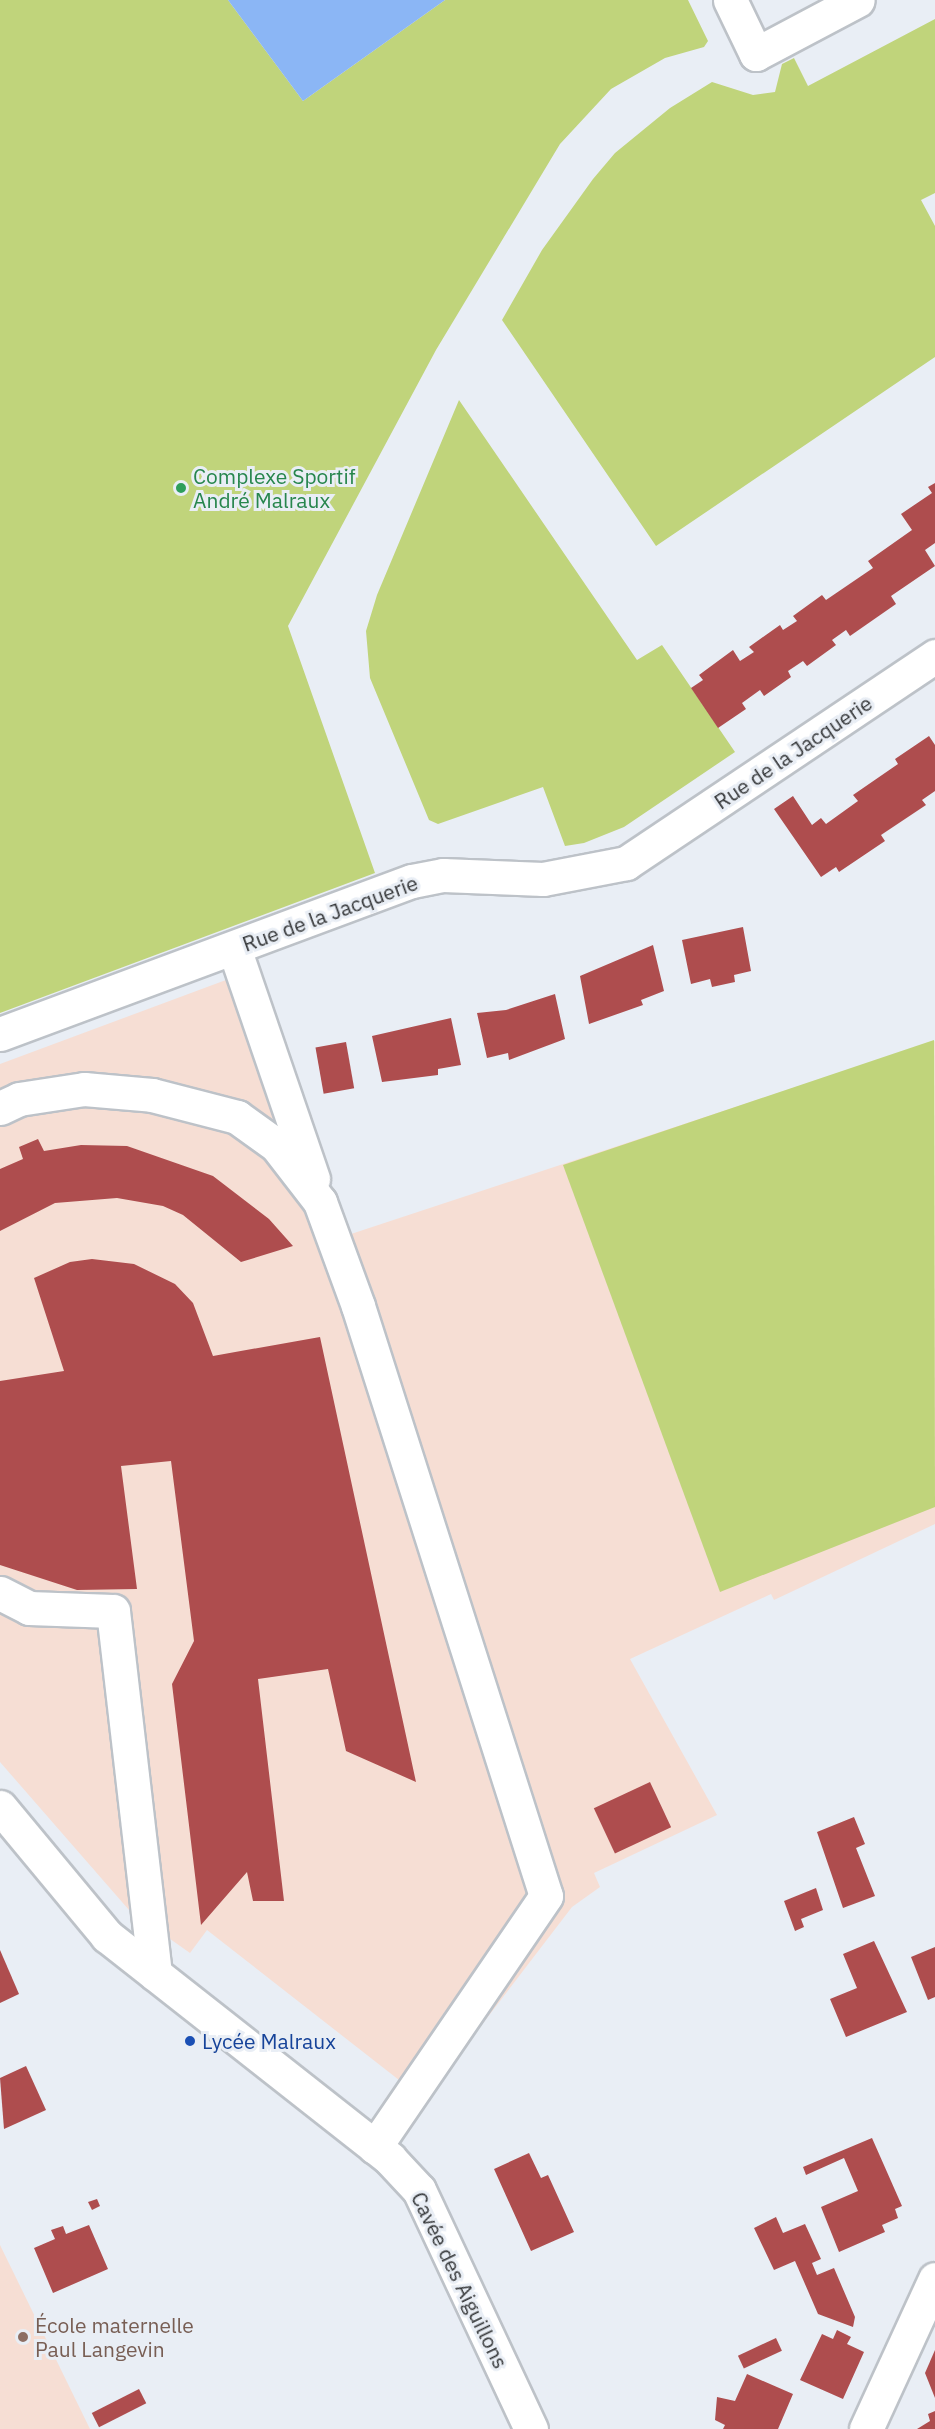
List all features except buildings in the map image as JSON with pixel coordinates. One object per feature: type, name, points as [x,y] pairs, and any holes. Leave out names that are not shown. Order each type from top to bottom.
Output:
[{"type":"street","points":[[730,0],[756,54],[858,0]]},
{"type":"street","name":"Rue de la Jacquerie","points":[[0,1034],[430,877],[543,879],[626,863],[935,656]]},
{"type":"street","points":[[234,948],[320,1202],[358,1306],[546,1896],[375,2147]]},
{"type":"street","points":[[0,1108],[19,1099],[84,1089],[152,1095],[237,1117],[276,1144],[320,1202]]},
{"type":"street","points":[[0,1593],[28,1608],[113,1611],[155,1974]]},
{"type":"street","name":"Cavée des Aiguillons","points":[[0,1808],[107,1936],[375,2147],[405,2174],[430,2207],[531,2429]]},
{"type":"street","points":[[866,2429],[935,2279]]},
{"type":"shaded area","points":[[234,977],[345,1236],[935,1041],[935,1524],[774,1600],[771,1594],[630,1659],[717,1815],[594,1873],[600,1887],[572,1907],[467,2044],[442,2025],[399,2080],[207,1930],[190,1953],[129,1910],[0,1762],[0,1064]]},
{"type":"shaded area","name":"École maternelle Paul Langevin","points":[[0,2245],[90,2429],[0,2429]]},
{"type":"green space","name":"Complexe Sportif André Malraux","points":[[0,0],[228,0],[303,101],[445,0],[688,0],[708,41],[704,47],[665,58],[611,89],[560,144],[436,350],[288,626],[375,873],[0,1013]]},
{"type":"green space","points":[[935,19],[935,193],[921,200],[935,226],[935,357],[656,546],[502,320],[542,250],[593,179],[615,153],[670,108],[712,82],[753,95],[775,92],[782,64],[794,58],[808,86]]},
{"type":"green space","points":[[459,400],[637,660],[662,645],[735,752],[624,827],[584,843],[565,846],[543,787],[438,824],[429,820],[370,678],[366,631],[377,595]]},
{"type":"green space","points":[[934,1040],[935,1507],[720,1592],[563,1165]]},
{"type":"water","points":[[228,0],[445,0],[303,101]]},
{"type":"place","name":"Complexe Sportif André Malraux","points":[[181,488]]},
{"type":"place","name":"Lycée Malraux","points":[[190,2041]]},
{"type":"place","name":"École maternelle Paul Langevin","points":[[23,2337]]}]
